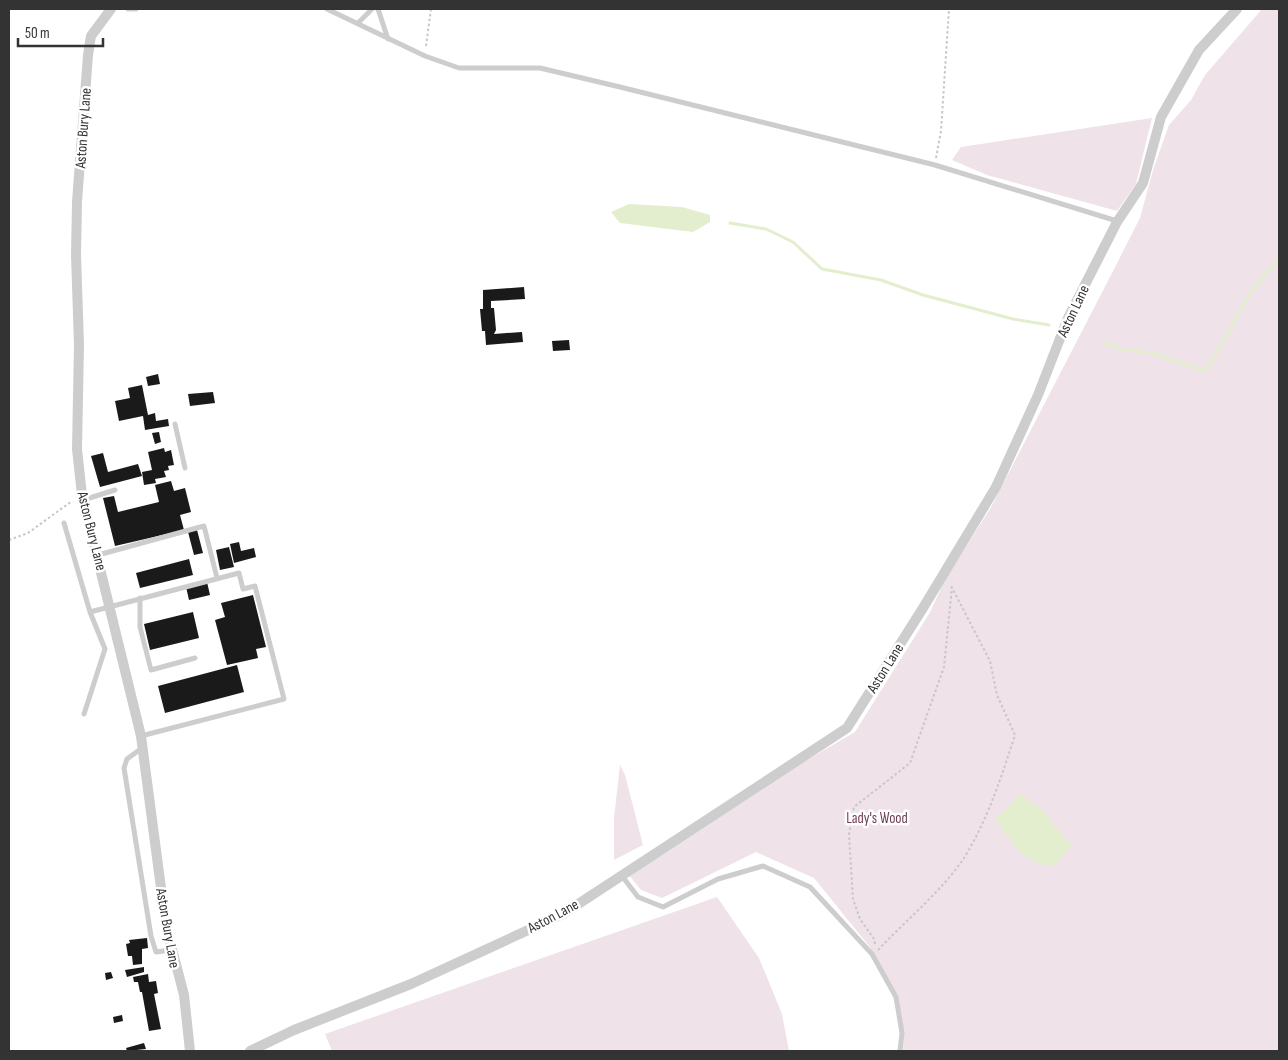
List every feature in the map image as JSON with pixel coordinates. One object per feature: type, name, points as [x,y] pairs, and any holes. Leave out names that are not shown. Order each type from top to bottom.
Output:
[{"type":"street","name":"Aston Bury Lane","points":[[111,9],[91,36],[77,202],[76,255],[79,345],[77,449],[82,497],[98,555],[141,736],[170,950],[184,995],[190,1051]]},
{"type":"street","name":"Aston Lane","points":[[250,1051],[294,1030],[412,984],[564,914],[847,728],[923,608],[996,486],[1038,395],[1068,318],[1117,222],[1143,183],[1161,117],[1199,50],[1237,9]]},
{"type":"lane","points":[[128,9],[136,9]]},
{"type":"lane","points":[[327,9],[425,56],[459,68],[540,68],[935,165],[1117,222]]},
{"type":"lane","points":[[358,23],[372,9]]},
{"type":"lane","points":[[378,9],[388,39]]},
{"type":"lane","points":[[174,424],[185,468]]},
{"type":"lane","points":[[82,497],[115,490]]},
{"type":"lane","points":[[64,523],[90,612],[105,649],[84,714]]},
{"type":"lane","points":[[98,555],[204,526],[217,578]]},
{"type":"lane","points":[[90,612],[110,605],[239,573],[243,589],[255,586],[284,699],[141,736]]},
{"type":"lane","points":[[140,598],[140,627],[151,670],[196,658]]},
{"type":"lane","points":[[143,748],[126,759],[124,768],[151,936],[156,952],[170,950]]},
{"type":"lane","points":[[622,875],[638,896],[663,907],[718,879],[764,866],[810,887],[872,954],[896,997],[902,1033],[900,1051]]},
{"type":"path","points":[[425,56],[431,9]]},
{"type":"path","points":[[935,165],[941,131],[949,9]]},
{"type":"path","points":[[9,540],[28,533],[82,497]]},
{"type":"path","points":[[872,954],[930,897],[963,859],[992,806],[1015,735],[997,695],[990,661],[952,587],[942,574]]},
{"type":"path","points":[[874,939],[860,920],[853,899],[849,834],[854,807],[910,763],[944,666],[952,587]]},
{"type":"green space","name":"Lady's Wood","points":[[1262,9],[1279,9],[1279,1051],[903,1051],[904,1032],[898,996],[869,946],[814,878],[756,852],[662,898],[641,890],[629,875],[771,781],[855,732],[929,614],[946,578],[990,509],[1140,218],[1153,170],[1169,125],[1191,100],[1205,75]]},
{"type":"green space","points":[[1152,118],[1136,184],[1117,211],[987,175],[952,160],[961,147]]},
{"type":"green space","points":[[620,765],[625,775],[643,845],[614,860],[614,818]]},
{"type":"green space","points":[[717,897],[759,958],[782,1014],[789,1051],[332,1051],[325,1034]]},
{"type":"shaded area","points":[[629,204],[682,207],[710,215],[710,222],[693,232],[620,223],[611,212]]},
{"type":"shaded area","points":[[1021,794],[1041,809],[1072,846],[1054,866],[1043,865],[1026,856],[1013,843],[995,819]]},
{"type":"building","points":[[524,287],[525,299],[491,301],[491,308],[494,308],[496,330],[494,334],[522,332],[523,342],[486,345],[485,331],[482,331],[480,309],[483,309],[483,290]]},
{"type":"building","points":[[569,340],[570,350],[553,351],[552,341]]},
{"type":"building","points":[[158,374],[160,384],[148,386],[146,377]]},
{"type":"building","points":[[142,385],[148,415],[155,413],[156,421],[168,419],[169,426],[145,430],[143,416],[119,421],[115,401],[130,398],[128,388]]},
{"type":"building","points":[[213,392],[215,403],[190,406],[188,394]]},
{"type":"building","points":[[159,432],[161,442],[155,444],[152,433]]},
{"type":"building","points":[[164,448],[165,452],[171,450],[174,465],[168,466],[169,470],[164,471],[166,477],[155,479],[156,483],[144,485],[142,472],[152,470],[148,452]]},
{"type":"building","points":[[103,453],[108,472],[138,464],[142,476],[100,487],[91,456]]},
{"type":"building","points":[[171,481],[174,491],[185,488],[191,512],[180,515],[184,530],[115,546],[103,498],[114,496],[118,512],[159,502],[155,485]]},
{"type":"building","points":[[197,530],[203,553],[194,555],[188,532]]},
{"type":"building","points":[[239,542],[241,551],[254,548],[256,557],[234,563],[230,544]]},
{"type":"building","points":[[229,547],[234,567],[220,570],[216,550]]},
{"type":"building","points":[[189,559],[193,575],[140,588],[136,573]]},
{"type":"building","points":[[207,582],[210,595],[189,600],[186,587]]},
{"type":"building","points":[[253,595],[266,647],[256,649],[258,658],[227,665],[215,620],[225,617],[221,603]]},
{"type":"building","points":[[193,612],[199,638],[150,650],[144,624]]},
{"type":"building","points":[[237,665],[244,692],[165,713],[158,686]]},
{"type":"building","points":[[147,938],[148,948],[142,949],[142,964],[133,965],[132,956],[128,956],[126,944],[130,943],[129,940]]},
{"type":"building","points":[[144,967],[144,972],[127,977],[125,970]]},
{"type":"building","points":[[111,972],[113,978],[106,980],[105,973]]},
{"type":"building","points":[[148,974],[149,982],[156,981],[158,993],[154,994],[161,1029],[149,1031],[142,992],[140,992],[138,982],[134,982],[133,977]]},
{"type":"building","points":[[122,1015],[123,1021],[114,1023],[113,1017]]},
{"type":"building","points":[[144,1043],[146,1049],[127,1051],[126,1048]]},
{"type":"waterway","points":[[730,223],[766,229],[793,242],[822,269],[881,280],[923,295],[1013,319],[1049,325]]},
{"type":"waterway","points":[[1106,343],[1125,350],[1152,353],[1206,371],[1253,289],[1279,257]]}]
